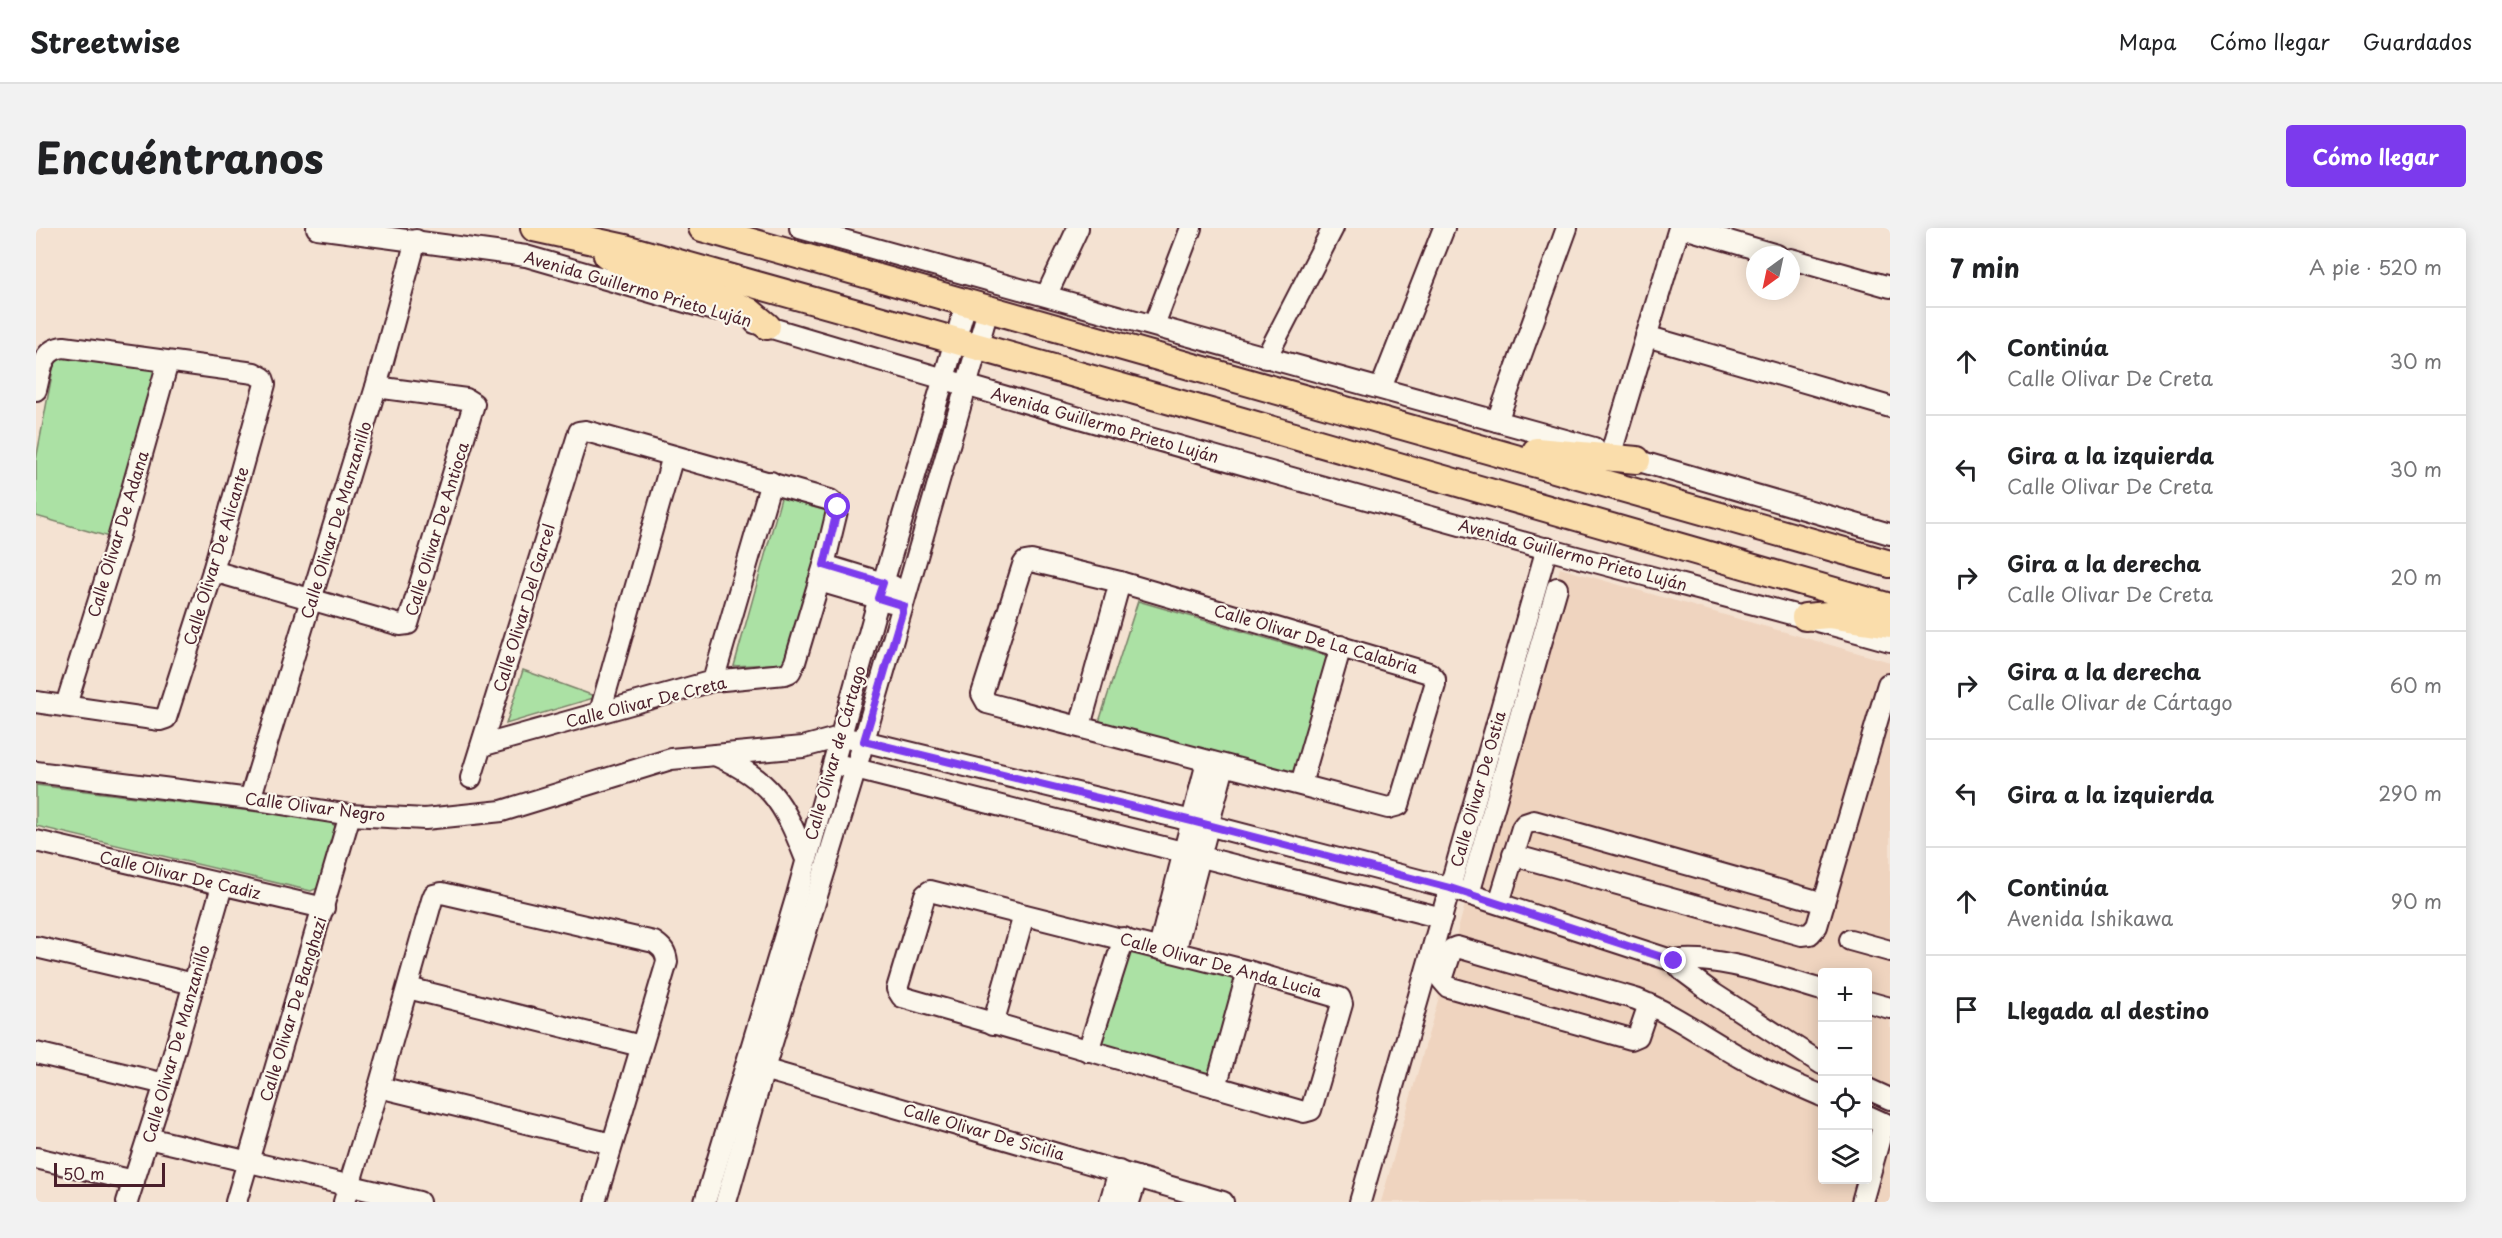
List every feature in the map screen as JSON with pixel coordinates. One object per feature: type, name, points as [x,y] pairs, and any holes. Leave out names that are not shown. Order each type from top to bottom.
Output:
[{"type":"main road","name":"Avenida Guillermo Prieto Luján","points":[[534,228],[625,248],[1890,607]]},
{"type":"main road","points":[[702,228],[1890,564]]},
{"type":"main road","points":[[746,228],[818,262]]},
{"type":"main road","points":[[573,237],[653,277],[749,311],[767,326]]},
{"type":"main road","points":[[1454,442],[1489,441],[1554,454],[1637,460]]},
{"type":"main road","points":[[1804,617],[1840,616],[1890,624]]},
{"type":"street","name":"Avenida Guillermo Prieto Luján","points":[[317,228],[526,256],[967,386],[1546,549],[1890,641]]},
{"type":"street","points":[[800,228],[1047,294],[1266,358],[1637,460],[1890,534]]},
{"type":"street","points":[[1047,294],[1077,228]]},
{"type":"street","points":[[1154,325],[1191,228]]},
{"type":"street","points":[[1266,358],[1333,228]]},
{"type":"street","points":[[1381,388],[1444,228]]},
{"type":"street","points":[[1497,421],[1566,228]]},
{"type":"street","points":[[1611,453],[1681,228],[1746,246]]},
{"type":"street","name":"Calle Olivar De Manzanillo","points":[[250,799],[376,387],[416,240]]},
{"type":"street","points":[[1800,262],[1890,287]]},
{"type":"street","name":"Calle Olivar de Cártago","points":[[726,1202],[967,386],[967,344],[977,307]]},
{"type":"street","points":[[1646,336],[1890,407]]},
{"type":"street","name":"Calle Olivar de Cártago","points":[[705,1202],[744,1064],[797,895],[805,857],[943,379],[967,344]]},
{"type":"street","points":[[36,390],[44,361],[47,354],[54,348],[64,347],[168,362]]},
{"type":"street","name":"Calle Olivar De Alicante","points":[[66,705],[160,720],[167,714],[213,571],[265,388],[262,378],[254,373],[168,362]]},
{"type":"street","name":"Calle Olivar De Adana","points":[[66,705],[118,539],[168,362]]},
{"type":"street","name":"Calle Olivar De Antioca","points":[[213,571],[311,601],[400,625],[408,624],[474,404],[466,399],[376,387]]},
{"type":"street","name":"Calle Olivar De Creta","points":[[482,746],[713,681],[785,674],[790,672],[795,662],[838,507],[830,500],[771,482],[586,431],[579,432],[576,437]]},
{"type":"street","name":"Calle Olivar Del Garcel","points":[[471,778],[576,437]]},
{"type":"street","points":[[600,712],[673,456]]},
{"type":"street","points":[[713,681],[771,482]]},
{"type":"street","name":"Calle Olivar De Ostia","points":[[1360,1202],[1442,918],[1475,896],[1546,549]]},
{"type":"street","name":"Calle Olivar De La Calabria","points":[[1031,561],[1120,582],[1423,670],[1435,680],[1436,685],[1399,805],[1388,808],[1301,784],[1215,764],[1080,726],[990,705],[982,694],[1025,562],[1031,561]]},
{"type":"street","points":[[821,573],[906,598]]},
{"type":"street","points":[[1080,726],[1120,582]]},
{"type":"street","points":[[1475,896],[1557,588]]},
{"type":"street","points":[[1301,784],[1341,646]]},
{"type":"street","points":[[1513,855],[1802,935],[1814,931],[1888,684]]},
{"type":"street","points":[[36,702],[66,705]]},
{"type":"street","points":[[840,737],[1200,824],[1475,896],[1674,961],[1702,959],[1723,963],[1818,989]]},
{"type":"street","name":"Calle Olivar Negro","points":[[36,772],[250,799],[350,815],[425,819],[502,811],[671,759],[803,747],[840,737]]},
{"type":"street","points":[[803,747],[833,763],[1442,918]]},
{"type":"street","points":[[712,754],[743,767],[762,781],[779,802],[793,827],[805,857]]},
{"type":"street","points":[[1167,950],[1215,764]]},
{"type":"street","name":"Calle Olivar De Banghazi","points":[[236,1202],[350,815]]},
{"type":"street","points":[[1475,896],[1513,855],[1525,824],[1534,821],[1824,903]]},
{"type":"street","name":"Calle Olivar De Cadiz","points":[[36,841],[324,908]]},
{"type":"street","name":"Calle Olivar De Manzanillo","points":[[127,1202],[165,1084],[222,886]]},
{"type":"street","name":"Calle Olivar De Anda Lucia","points":[[928,891],[1124,938],[1340,998],[1342,1004],[1313,1107],[1308,1112],[1088,1051],[902,997],[897,989],[928,891]]},
{"type":"street","points":[[346,1194],[380,1087],[432,900],[438,893],[654,942],[662,947],[668,963],[595,1202]]},
{"type":"street","points":[[993,1024],[1024,915]]},
{"type":"street","points":[[1088,1051],[1124,938]]},
{"type":"street","points":[[1850,940],[1890,951]]},
{"type":"street","points":[[36,947],[194,984]]},
{"type":"street","points":[[1649,1004],[1638,1036],[1631,1039],[1445,986],[1443,980],[1452,949],[1457,947],[1649,1004],[1670,1014],[1743,1059],[1818,1094]]},
{"type":"street","points":[[1674,961],[1705,988],[1818,1061]]},
{"type":"street","points":[[1216,1087],[1248,971]]},
{"type":"street","points":[[408,988],[641,1046]]},
{"type":"street","points":[[1872,1003],[1890,1008]]},
{"type":"street","points":[[36,1053],[165,1084]]},
{"type":"street","name":"Calle Olivar De Sicilia","points":[[744,1064],[1223,1202]]},
{"type":"street","points":[[380,1087],[612,1144]]},
{"type":"street","points":[[1872,1091],[1890,1099]]},
{"type":"street","points":[[1862,1202],[1880,1122]]},
{"type":"street","points":[[148,1138],[248,1161],[346,1194],[419,1202]]},
{"type":"street","points":[[36,1158],[134,1181]]},
{"type":"street","points":[[1110,1202],[1128,1174]]},
{"type":"street","points":[[1128,1174],[1129,1202]]},
{"type":"shaded area","points":[[1560,568],[1890,662],[1890,1202],[1381,1202]]},
{"type":"green space","points":[[56,353],[166,369],[116,539],[36,516],[36,460]]},
{"type":"green space","points":[[781,498],[834,513],[790,663],[734,666]]},
{"type":"green space","points":[[1138,601],[1334,658],[1300,775],[1099,722]]},
{"type":"green space","points":[[523,670],[597,697],[506,724]]},
{"type":"green space","points":[[36,785],[326,820],[335,826],[335,834],[318,888],[311,891],[36,826]]},
{"type":"green space","points":[[1131,941],[1248,971],[1215,1086],[1098,1053]]},
{"type":"route","points":[[838,507],[839,511],[824,565],[883,583],[878,598],[904,606],[864,741],[1192,821],[1450,888],[1674,961]]}]
